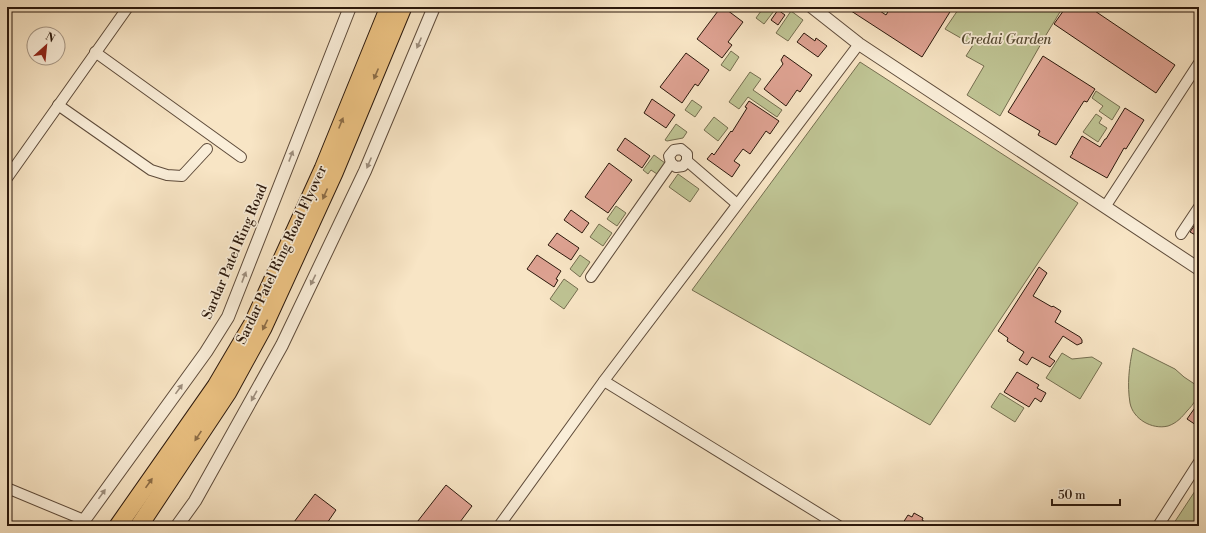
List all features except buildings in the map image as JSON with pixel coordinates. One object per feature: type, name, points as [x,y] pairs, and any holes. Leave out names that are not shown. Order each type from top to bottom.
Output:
[{"type":"highway","name":"Sardar Patel Ring Road Flyover","points":[[118,526],[222,389],[289,246],[323,169],[389,7]]},
{"type":"highway","name":"Sardar Patel Ring Road Flyover","points":[[139,526],[222,389],[263,328],[334,174],[403,7]]},
{"type":"street","points":[[7,178],[128,7]]},
{"type":"street","name":"Sardar Patel Ring Road","points":[[82,523],[206,352],[228,317],[350,7]]},
{"type":"street","points":[[177,526],[195,501],[282,345],[365,171],[434,7]]},
{"type":"street","points":[[812,7],[859,44],[1199,269]]},
{"type":"street","points":[[499,526],[604,382],[859,44]]},
{"type":"street","points":[[95,52],[241,157]]},
{"type":"street","points":[[1105,207],[1199,63]]},
{"type":"street","points":[[58,105],[140,163],[156,172],[167,175],[182,176],[207,149]]},
{"type":"street","points":[[591,277],[671,163],[669,156],[674,150],[681,149],[687,154],[687,161],[738,204]]},
{"type":"street","points":[[1181,234],[1199,206]]},
{"type":"street","points":[[604,382],[840,526]]},
{"type":"street","points":[[1158,526],[1199,462]]},
{"type":"street","points":[[7,488],[82,523]]},
{"type":"green space","points":[[764,7],[777,7],[764,24],[756,18]]},
{"type":"green space","name":"Credai Garden","points":[[960,7],[1063,7],[1000,116],[967,95],[984,66],[966,56],[973,45],[945,29]]},
{"type":"green space","points":[[791,11],[803,20],[788,41],[776,33]]},
{"type":"green space","points":[[731,51],[739,57],[730,71],[721,65]]},
{"type":"green space","points":[[860,62],[1078,203],[930,425],[692,290]]},
{"type":"green space","points":[[750,72],[761,79],[753,90],[782,110],[777,117],[748,97],[739,109],[729,102]]},
{"type":"green space","points":[[1096,91],[1120,107],[1112,120],[1099,111],[1103,106],[1092,98]]},
{"type":"green space","points":[[692,100],[702,107],[695,117],[685,110]]},
{"type":"green space","points":[[1096,114],[1102,118],[1099,123],[1107,128],[1098,142],[1083,132]]},
{"type":"green space","points":[[714,117],[728,128],[718,141],[704,130]]},
{"type":"green space","points":[[676,124],[687,132],[683,138],[667,141],[665,140]]},
{"type":"green space","points":[[654,155],[665,163],[657,174],[651,170],[648,174],[643,170]]},
{"type":"green space","points":[[678,174],[699,189],[690,202],[669,187]]},
{"type":"green space","points":[[616,206],[626,213],[617,226],[607,219]]},
{"type":"green space","points":[[599,224],[612,233],[603,246],[590,237]]},
{"type":"green space","points":[[580,255],[590,262],[580,277],[570,269]]},
{"type":"green space","points":[[564,279],[578,289],[564,309],[550,299]]},
{"type":"green space","points":[[1133,348],[1175,369],[1199,387],[1196,400],[1192,406],[1179,420],[1171,425],[1162,427],[1150,425],[1139,418],[1132,409],[1129,396],[1129,382]]},
{"type":"green space","points":[[1062,353],[1072,359],[1092,357],[1102,363],[1080,399],[1046,378]]},
{"type":"green space","points":[[1000,393],[1024,408],[1015,422],[991,407]]},
{"type":"green space","points":[[1199,485],[1199,526],[1172,526]]}]
